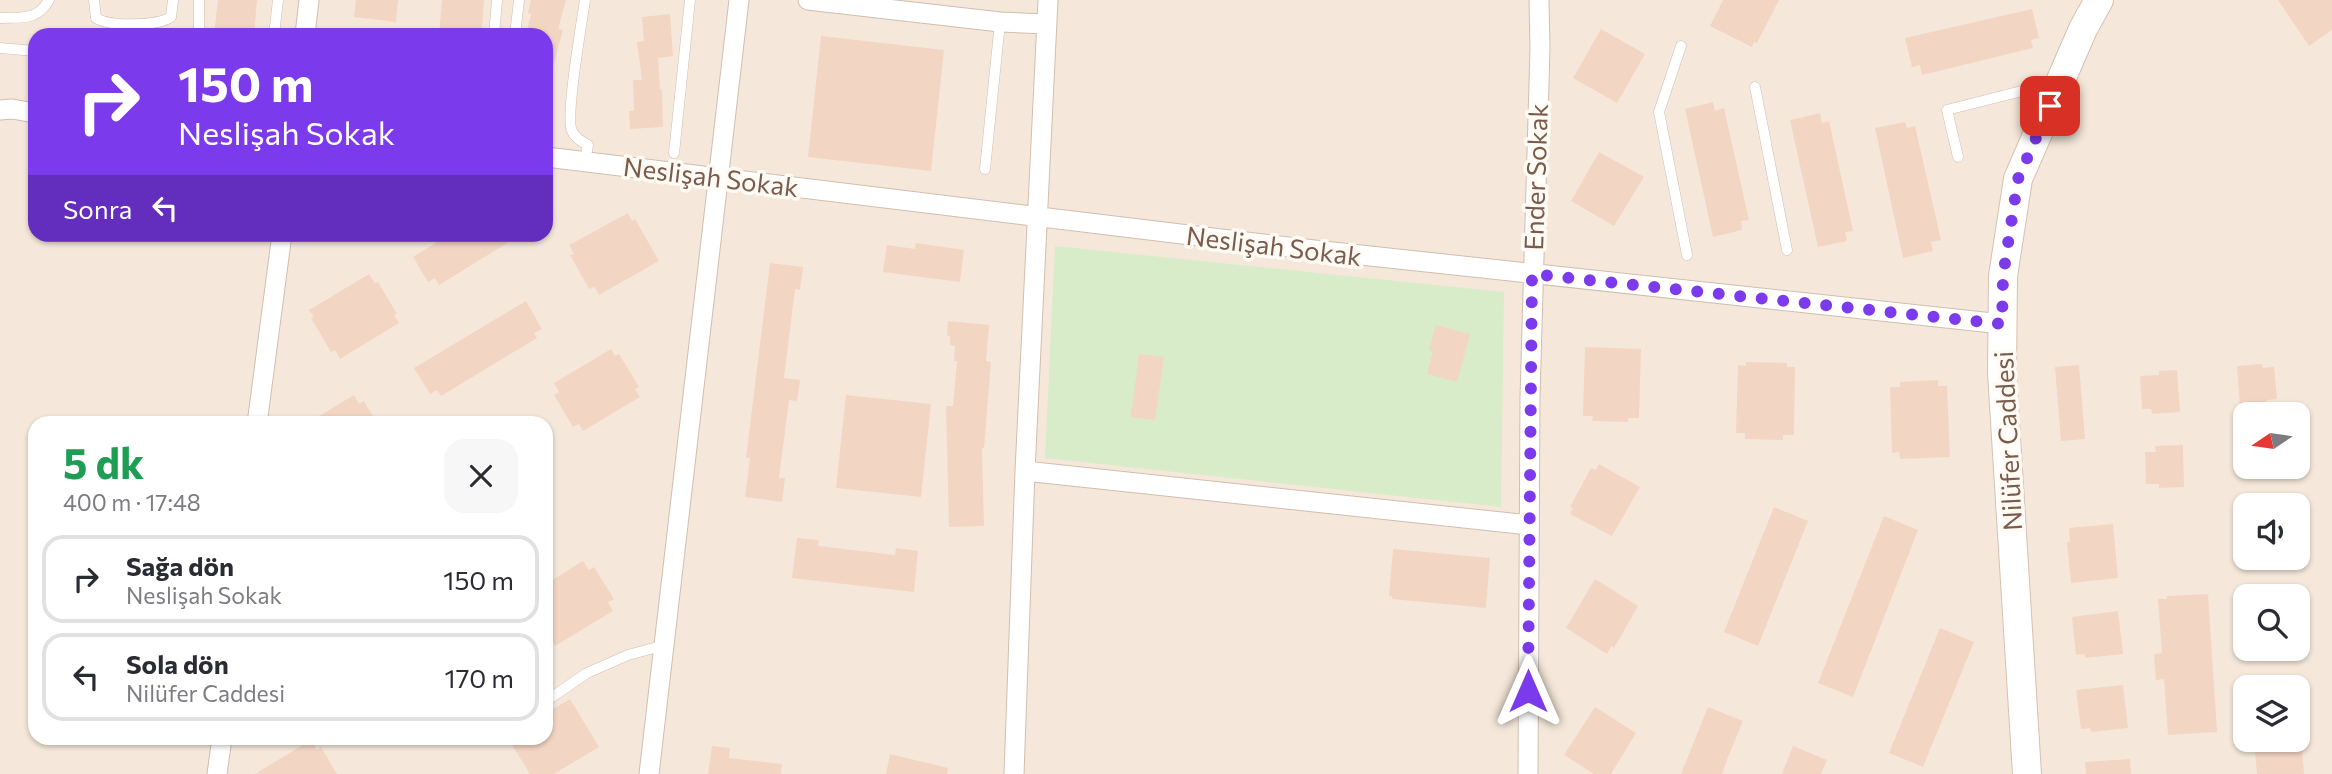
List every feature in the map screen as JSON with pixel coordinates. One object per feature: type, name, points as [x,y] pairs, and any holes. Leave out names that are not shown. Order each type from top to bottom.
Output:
[{"type":"street","points":[[306,28],[309,0]]},
{"type":"street","points":[[649,774],[739,0]]},
{"type":"street","points":[[808,0],[1000,22],[1047,24]]},
{"type":"street","points":[[1014,774],[1025,471],[1048,0]]},
{"type":"street","name":"Ender Sokak","points":[[1528,774],[1532,274],[1540,48],[1539,0]]},
{"type":"street","name":"Nilüfer Caddesi","points":[[2027,774],[2003,386],[2003,276],[2018,179],[2083,29],[2099,0]]},
{"type":"street","points":[[0,110],[28,112]]},
{"type":"street","name":"Neslişah Sokak","points":[[553,158],[1304,249],[2002,324]]},
{"type":"street","points":[[258,416],[281,242]]},
{"type":"street","points":[[1025,471],[1529,525]]},
{"type":"street","points":[[217,774],[221,745]]},
{"type":"lane","points":[[0,18],[30,17],[43,10],[49,0]]},
{"type":"lane","points":[[94,0],[96,18],[105,23],[162,23],[171,17],[173,0]]},
{"type":"lane","points":[[199,0],[199,28]]},
{"type":"lane","points":[[275,28],[278,0]]},
{"type":"lane","points":[[495,28],[497,0]]},
{"type":"lane","points":[[516,28],[519,0]]},
{"type":"lane","points":[[585,0],[571,100],[570,130],[578,139],[589,145],[585,161]]},
{"type":"lane","points":[[674,153],[690,0]]},
{"type":"lane","points":[[985,169],[1000,22]]},
{"type":"lane","points":[[1681,46],[1660,112],[1687,255]]},
{"type":"lane","points":[[0,48],[28,50]]},
{"type":"lane","points":[[1958,157],[1947,110],[2060,81]]},
{"type":"lane","points":[[1755,87],[1787,250]]},
{"type":"lane","points":[[553,696],[587,673],[628,654],[665,645]]},
{"type":"shaded area","points":[[0,0],[2332,0],[2332,774],[0,774]]},
{"type":"green space","points":[[1055,246],[1504,292],[1501,507],[1045,458]]},
{"type":"building","points":[[218,0],[257,0],[255,28],[215,28]]},
{"type":"building","points":[[356,0],[398,0],[396,22],[354,17]]},
{"type":"building","points":[[442,0],[484,0],[482,28],[440,28]]},
{"type":"building","points":[[531,0],[566,0],[558,29],[563,30],[553,67],[553,28],[528,28],[531,14],[528,13]]},
{"type":"building","points":[[1723,0],[1779,0],[1757,43],[1754,42],[1752,47],[1710,26]]},
{"type":"building","points":[[2278,0],[2332,0],[2332,30],[2309,46]]},
{"type":"building","points":[[2032,9],[2039,38],[2031,40],[2033,48],[1922,75],[1920,65],[1912,67],[1905,38]]},
{"type":"building","points":[[670,14],[673,56],[658,58],[663,127],[630,129],[629,111],[634,111],[633,80],[642,80],[637,42],[644,41],[642,17]]},
{"type":"building","points":[[1601,29],[1645,54],[1617,103],[1573,78]]},
{"type":"building","points":[[821,36],[944,50],[931,171],[808,157]]},
{"type":"building","points":[[1713,102],[1715,111],[1724,108],[1749,220],[1741,221],[1742,230],[1713,237],[1685,109]]},
{"type":"building","points":[[1820,113],[1822,123],[1829,121],[1853,231],[1845,232],[1847,241],[1818,247],[1790,120]]},
{"type":"building","points":[[1905,122],[1907,128],[1915,126],[1941,240],[1931,242],[1933,251],[1903,258],[1875,128]]},
{"type":"building","points":[[1599,152],[1644,177],[1614,226],[1571,201]]},
{"type":"building","points":[[628,213],[632,221],[635,219],[659,261],[599,295],[594,287],[589,289],[570,255],[574,254],[569,245]]},
{"type":"building","points":[[437,242],[509,242],[439,285],[435,278],[428,282],[413,257]]},
{"type":"building","points":[[916,243],[964,250],[960,282],[883,272],[887,245],[915,249]]},
{"type":"building","points":[[770,263],[803,267],[800,290],[795,289],[784,378],[800,380],[797,401],[789,400],[779,478],[785,478],[782,502],[745,497],[750,458],[746,458]]},
{"type":"building","points":[[369,274],[375,283],[378,282],[397,314],[394,315],[399,323],[340,359],[335,350],[331,352],[309,310]]},
{"type":"building","points":[[526,301],[542,329],[534,333],[537,338],[441,396],[437,390],[430,394],[414,368]]},
{"type":"building","points":[[948,321],[989,325],[986,361],[991,362],[982,448],[984,526],[949,527],[946,406],[953,406],[957,361],[954,361],[955,346],[950,345],[950,336],[947,336]]},
{"type":"building","points":[[1436,325],[1470,334],[1457,382],[1427,374],[1433,351],[1429,350]]},
{"type":"building","points":[[1585,347],[1641,349],[1639,418],[1628,418],[1628,422],[1592,421],[1593,416],[1583,416]]},
{"type":"building","points":[[611,349],[615,356],[619,354],[639,387],[635,389],[640,397],[583,431],[579,424],[573,427],[554,395],[559,392],[554,383]]},
{"type":"building","points":[[1139,354],[1164,357],[1155,420],[1131,417]]},
{"type":"building","points":[[1746,362],[1787,363],[1787,367],[1795,367],[1794,435],[1783,435],[1783,440],[1745,439],[1745,433],[1736,433],[1738,365],[1746,366]]},
{"type":"building","points":[[2262,364],[2262,368],[2274,367],[2277,399],[2267,402],[2240,402],[2237,366]]},
{"type":"building","points":[[2079,365],[2085,439],[2061,441],[2055,367]]},
{"type":"building","points":[[2177,370],[2180,412],[2152,414],[2151,409],[2142,409],[2140,376]]},
{"type":"building","points":[[1938,380],[1938,386],[1947,386],[1950,457],[1900,459],[1899,452],[1892,453],[1890,387],[1900,387],[1900,382]]},
{"type":"building","points":[[354,395],[359,404],[364,401],[372,416],[319,416]]},
{"type":"building","points":[[846,395],[931,404],[921,497],[836,488]]},
{"type":"building","points":[[2183,445],[2184,487],[2159,488],[2159,484],[2146,484],[2145,452],[2156,452],[2155,446]]},
{"type":"building","points":[[1599,464],[1640,487],[1612,536],[1570,514],[1573,508],[1570,507],[1591,468],[1596,470]]},
{"type":"building","points":[[1774,507],[1808,521],[1758,646],[1724,632]]},
{"type":"building","points":[[1884,516],[1918,530],[1853,697],[1818,683]]},
{"type":"building","points":[[2113,524],[2118,578],[2071,583],[2067,542],[2070,542],[2069,528]]},
{"type":"building","points":[[797,538],[819,540],[818,546],[895,555],[896,548],[918,551],[914,592],[792,578]]},
{"type":"building","points":[[1393,549],[1490,558],[1486,608],[1392,599],[1392,596],[1389,596]]},
{"type":"building","points":[[583,561],[589,570],[594,567],[614,599],[608,602],[613,611],[555,646],[553,580]]},
{"type":"building","points":[[1595,579],[1638,606],[1614,648],[1611,646],[1607,654],[1566,628]]},
{"type":"building","points":[[2208,594],[2217,732],[2168,735],[2164,679],[2156,680],[2154,654],[2162,653],[2158,599]]},
{"type":"building","points":[[2118,611],[2123,654],[2085,658],[2085,654],[2076,655],[2072,617]]},
{"type":"building","points":[[1940,628],[1974,642],[1923,767],[1889,753]]},
{"type":"building","points":[[2123,685],[2128,728],[2091,732],[2090,728],[2081,729],[2076,690]]},
{"type":"building","points":[[570,699],[599,747],[554,774],[530,774],[512,745],[553,745],[553,709]]},
{"type":"building","points":[[1595,707],[1636,733],[1611,774],[1594,774],[1564,755]]},
{"type":"building","points":[[1708,707],[1743,721],[1722,774],[1681,774]]},
{"type":"building","points":[[303,745],[314,745],[317,750],[321,747],[337,774],[255,774]]},
{"type":"building","points":[[712,746],[730,748],[729,758],[782,764],[781,774],[708,774]]},
{"type":"building","points":[[1793,746],[1827,760],[1821,774],[1782,774]]},
{"type":"building","points":[[2255,752],[2302,752],[2304,774],[2257,774]]},
{"type":"building","points":[[890,754],[948,768],[947,774],[886,774]]},
{"type":"building","points":[[2130,759],[2131,774],[2086,774],[2085,762]]},
{"type":"route","points":[[1528,691],[1532,274],[2002,324],[2003,276],[2018,179],[2050,106]]}]
